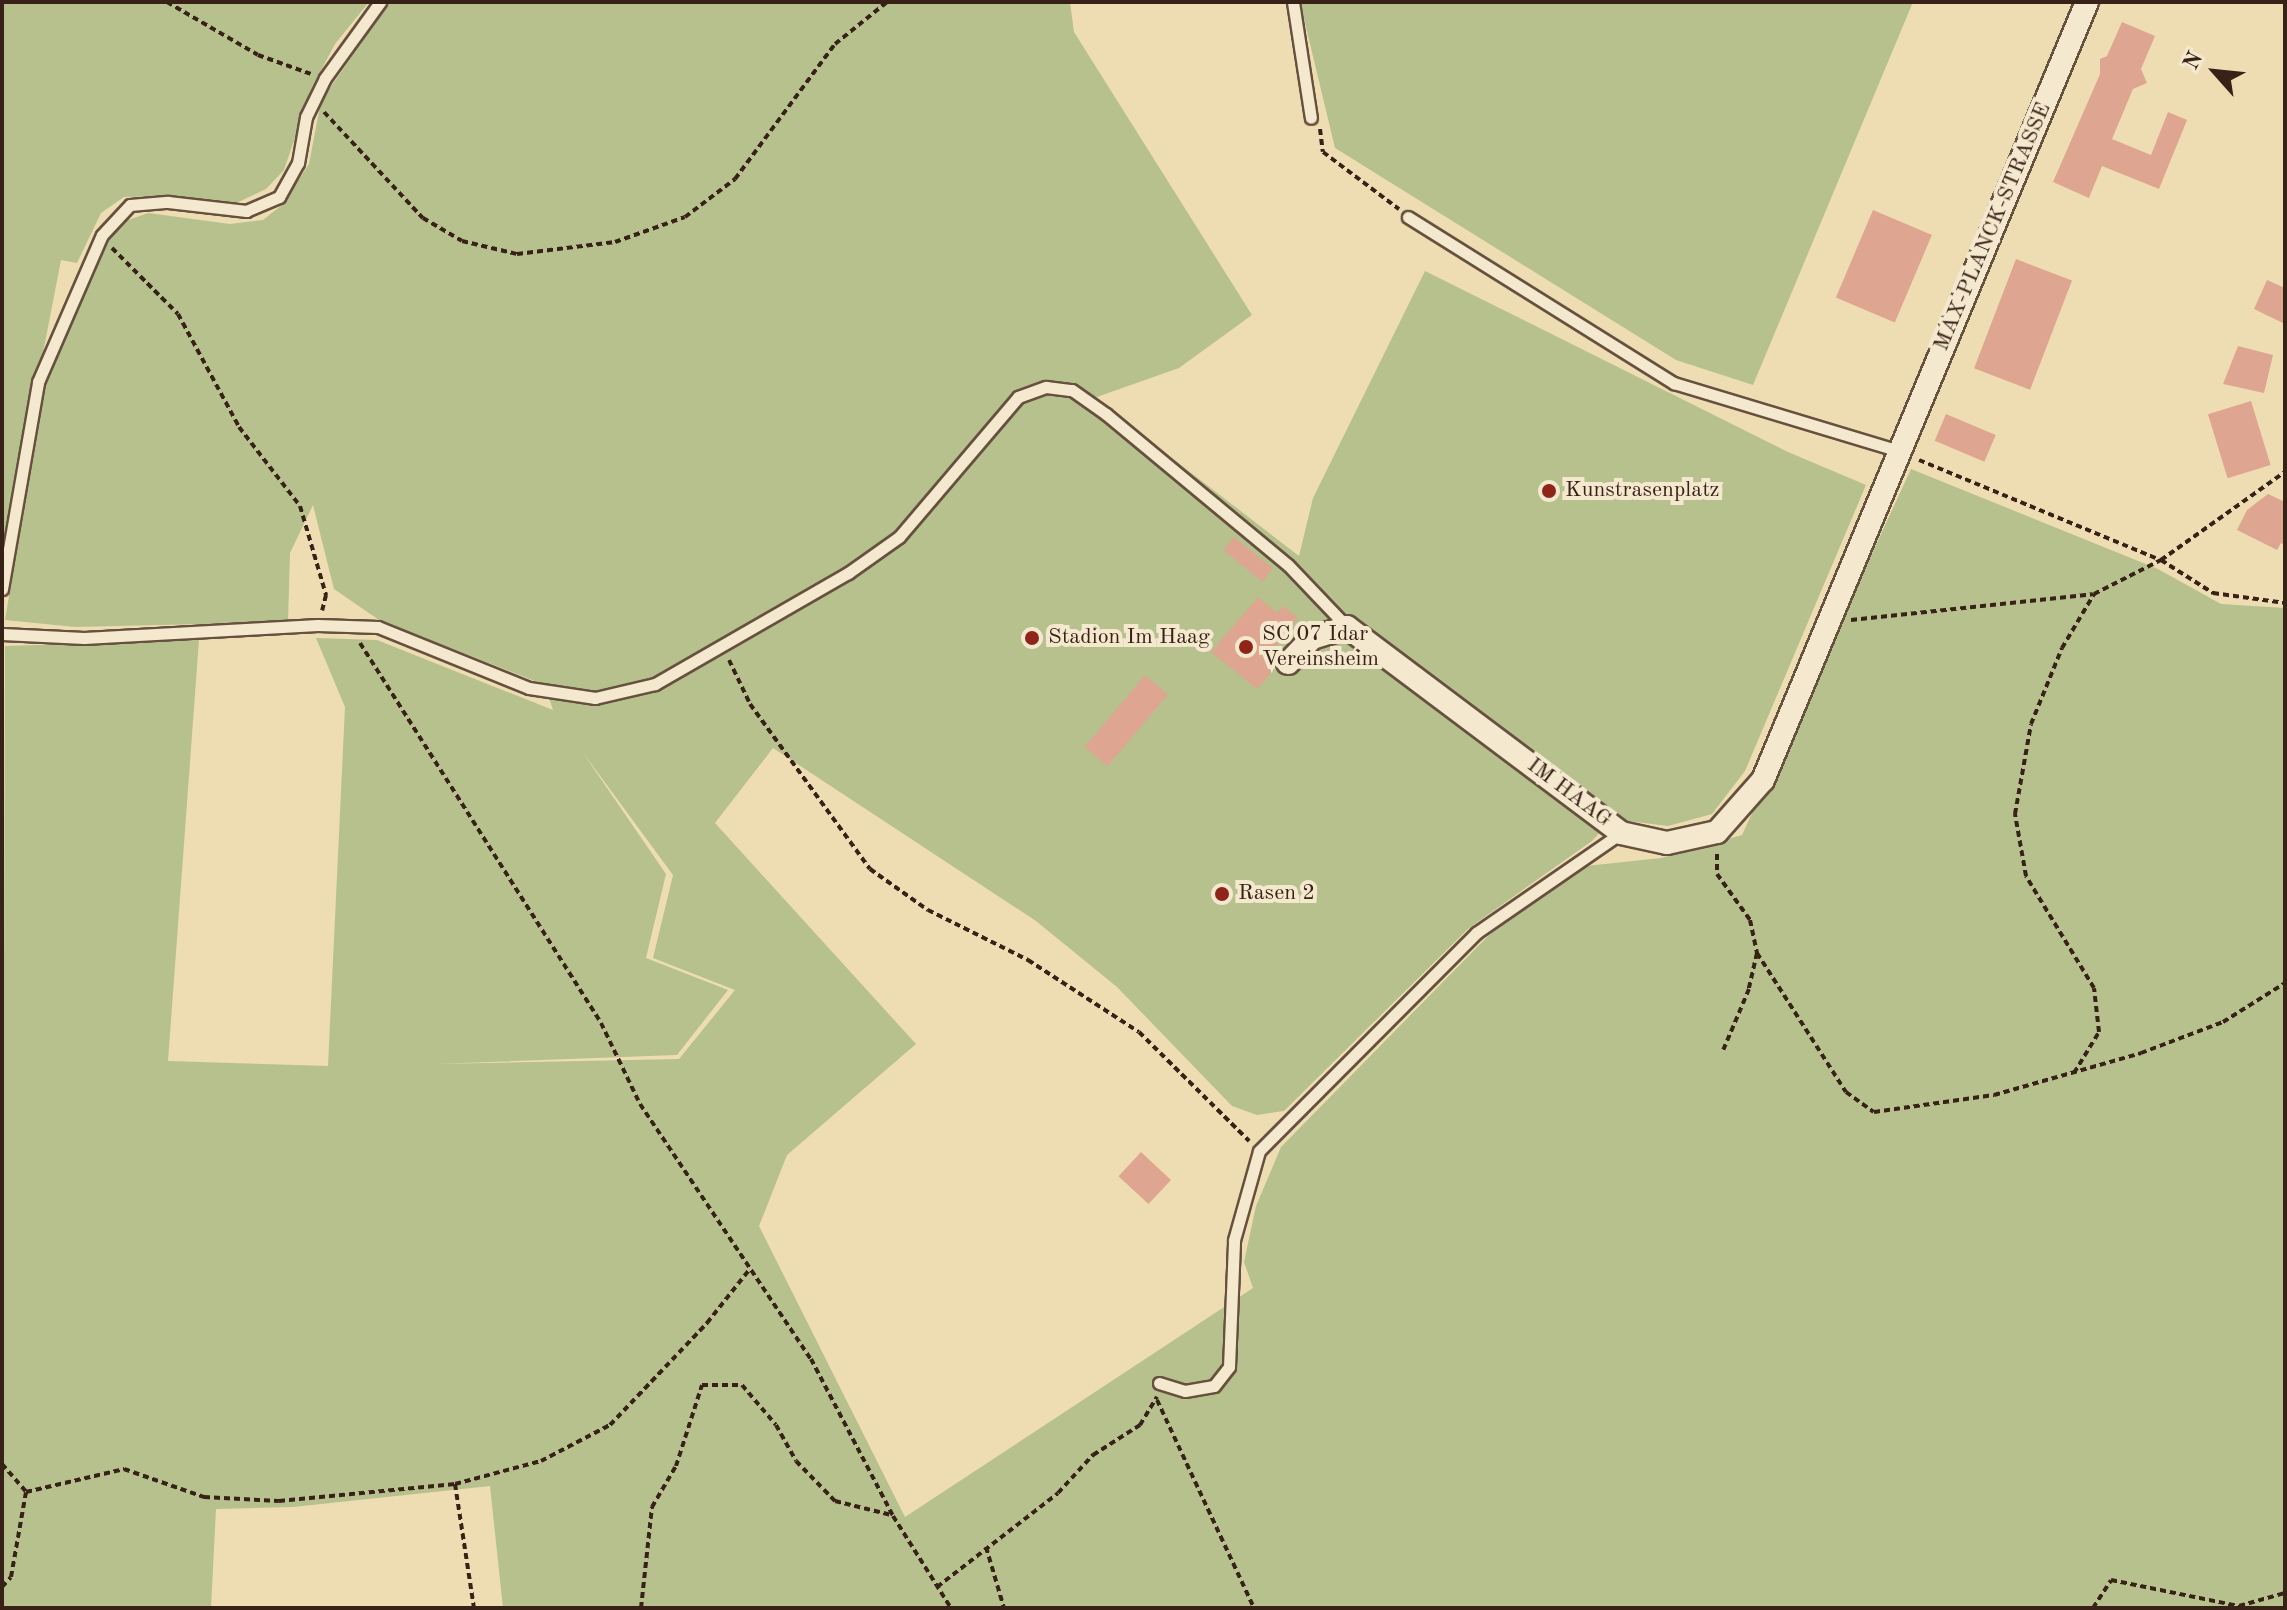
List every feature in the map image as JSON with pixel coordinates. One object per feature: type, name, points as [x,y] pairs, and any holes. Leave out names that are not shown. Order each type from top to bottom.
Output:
[{"type":"street","name":"MAX-PLANCK-STRASSE","points":[[1899,451],[2087,2]]},
{"type":"street","points":[[1717,832],[1763,780],[1899,451]]},
{"type":"street","points":[[1288,663],[1312,638],[1347,627]]},
{"type":"street","name":"IM HAAG","points":[[1347,627],[1621,833],[1667,843],[1717,832]]},
{"type":"lane","points":[[2,589],[38,382],[102,235],[130,205],[168,202],[246,211],[279,197],[298,163],[314,101],[325,78],[380,2]]},
{"type":"lane","points":[[1293,2],[1311,118]]},
{"type":"lane","points":[[1408,217],[1674,383],[1899,451]]},
{"type":"lane","points":[[2,634],[84,638],[318,625],[378,627],[529,688],[595,698],[655,684],[848,573],[899,537],[1018,397],[1046,387],[1072,390],[1119,424],[1288,565],[1347,627]]},
{"type":"lane","points":[[1159,1383],[1185,1391],[1214,1386],[1229,1367],[1234,1240],[1259,1151],[1476,933],[1621,833]]},
{"type":"path","points":[[167,2],[258,55],[325,78]]},
{"type":"path","points":[[314,101],[423,218],[462,241],[517,254],[615,242],[685,217],[735,179],[835,44],[887,2]]},
{"type":"path","points":[[1311,118],[1325,135],[1323,152],[1408,217]]},
{"type":"path","points":[[102,235],[178,314],[239,427],[300,506],[326,595],[318,625]]},
{"type":"path","points":[[1899,451],[2161,560],[2213,593],[2285,603]]},
{"type":"path","points":[[1829,623],[2094,594],[2161,560],[2285,472]]},
{"type":"path","points":[[2074,1073],[2099,1032],[2094,988],[2026,876],[2015,814],[2031,724],[2062,648],[2094,594]]},
{"type":"path","points":[[350,627],[601,1023],[640,1104],[811,1359],[893,1516],[951,1608]]},
{"type":"path","points":[[721,645],[750,704],[870,869],[928,910],[1028,960],[1139,1032],[1259,1151]]},
{"type":"path","points":[[1717,832],[1717,874],[1750,920],[1757,953],[1846,1092],[1874,1112],[1949,1104],[2074,1073],[2223,1022],[2285,983]]},
{"type":"path","points":[[1722,1053],[1749,989],[1757,953]]},
{"type":"path","points":[[26,1492],[124,1469],[204,1497],[279,1501],[455,1484],[519,1467],[610,1425],[707,1323],[749,1270]]},
{"type":"path","points":[[937,1587],[1058,1493],[1093,1455],[1140,1425],[1157,1400],[1159,1383]]},
{"type":"path","points":[[641,1608],[652,1507],[676,1466],[702,1385],[742,1385],[776,1425],[796,1461],[835,1501],[893,1516]]},
{"type":"path","points":[[1157,1400],[1254,1608]]},
{"type":"path","points":[[2,1464],[26,1492]]},
{"type":"path","points":[[455,1484],[474,1608]]},
{"type":"path","points":[[2,1587],[11,1577],[26,1492]]},
{"type":"path","points":[[986,1547],[1004,1608]]},
{"type":"path","points":[[2093,1608],[2111,1580],[2239,1606],[2285,1593]]},
{"type":"green space","points":[[2,2],[369,2],[335,44],[312,87],[284,170],[266,189],[232,205],[176,196],[124,197],[101,213],[77,263],[61,260],[2,565]]},
{"type":"green space","points":[[390,2],[1070,2],[1074,32],[1252,315],[1179,368],[1094,398],[1299,556],[1313,498],[1425,271],[1788,452],[1866,485],[1745,771],[1712,814],[1668,826],[1612,819],[1592,841],[1469,928],[1284,1111],[1257,1115],[1232,1106],[1117,987],[1036,921],[773,748],[715,823],[916,1044],[787,1155],[759,1226],[905,1517],[1253,1288],[1244,1262],[1256,1206],[1281,1147],[1490,934],[1586,866],[1661,858],[1742,835],[1911,469],[2158,569],[2221,604],[2285,608],[2285,1608],[503,1608],[490,1486],[293,1507],[216,1509],[211,1608],[2,1608],[5,646],[199,640],[168,1061],[328,1066],[345,707],[316,638],[377,640],[553,710],[545,685],[379,620],[334,589],[313,505],[290,553],[288,622],[75,627],[5,620],[44,388],[101,253],[120,223],[148,213],[230,224],[263,220],[282,205],[309,164],[321,101]],"holes":[[[581,750],[673,875],[653,958],[735,990],[679,1059],[436,1064],[677,1055],[728,990],[646,958],[666,874]]]},
{"type":"green space","points":[[1300,2],[1913,2],[1753,385],[1676,360],[1335,148]]},
{"type":"building","points":[[2122,22],[2155,36],[2141,69],[2147,83],[2133,89],[2112,139],[2151,155],[2168,112],[2187,120],[2159,189],[2102,166],[2089,198],[2053,182],[2100,74],[2100,59],[2107,56]]},
{"type":"building","points":[[1873,210],[1932,235],[1895,322],[1836,297]]},
{"type":"building","points":[[2016,259],[2072,281],[2030,390],[1974,368]]},
{"type":"building","points":[[2267,280],[2285,288],[2285,324],[2254,309]]},
{"type":"building","points":[[2238,346],[2273,355],[2264,393],[2223,384]]},
{"type":"building","points":[[2251,401],[2271,465],[2228,478],[2208,414]]},
{"type":"building","points":[[1946,414],[1996,435],[1984,462],[1935,441]]},
{"type":"building","points":[[2268,494],[2285,502],[2285,545],[2281,543],[2277,550],[2237,530],[2247,510]]},
{"type":"building","points":[[1234,537],[1273,568],[1262,582],[1223,550]]},
{"type":"building","name":"SC 07 Idar Vereinsheim","points":[[1258,597],[1277,613],[1283,606],[1298,618],[1276,646],[1281,650],[1275,668],[1257,689],[1211,652]]},
{"type":"building","points":[[1145,675],[1168,694],[1108,766],[1085,747]]},
{"type":"building","points":[[1141,1152],[1171,1180],[1148,1204],[1118,1176]]},
{"type":"place","name":"Kunstrasenplatz","points":[[1549,491]]},
{"type":"place","name":"Stadion Im Haag","points":[[1032,638]]},
{"type":"place","name":"SC 07 Idar Vereinsheim","points":[[1246,647]]},
{"type":"place","name":"Rasen 2","points":[[1222,894]]}]
